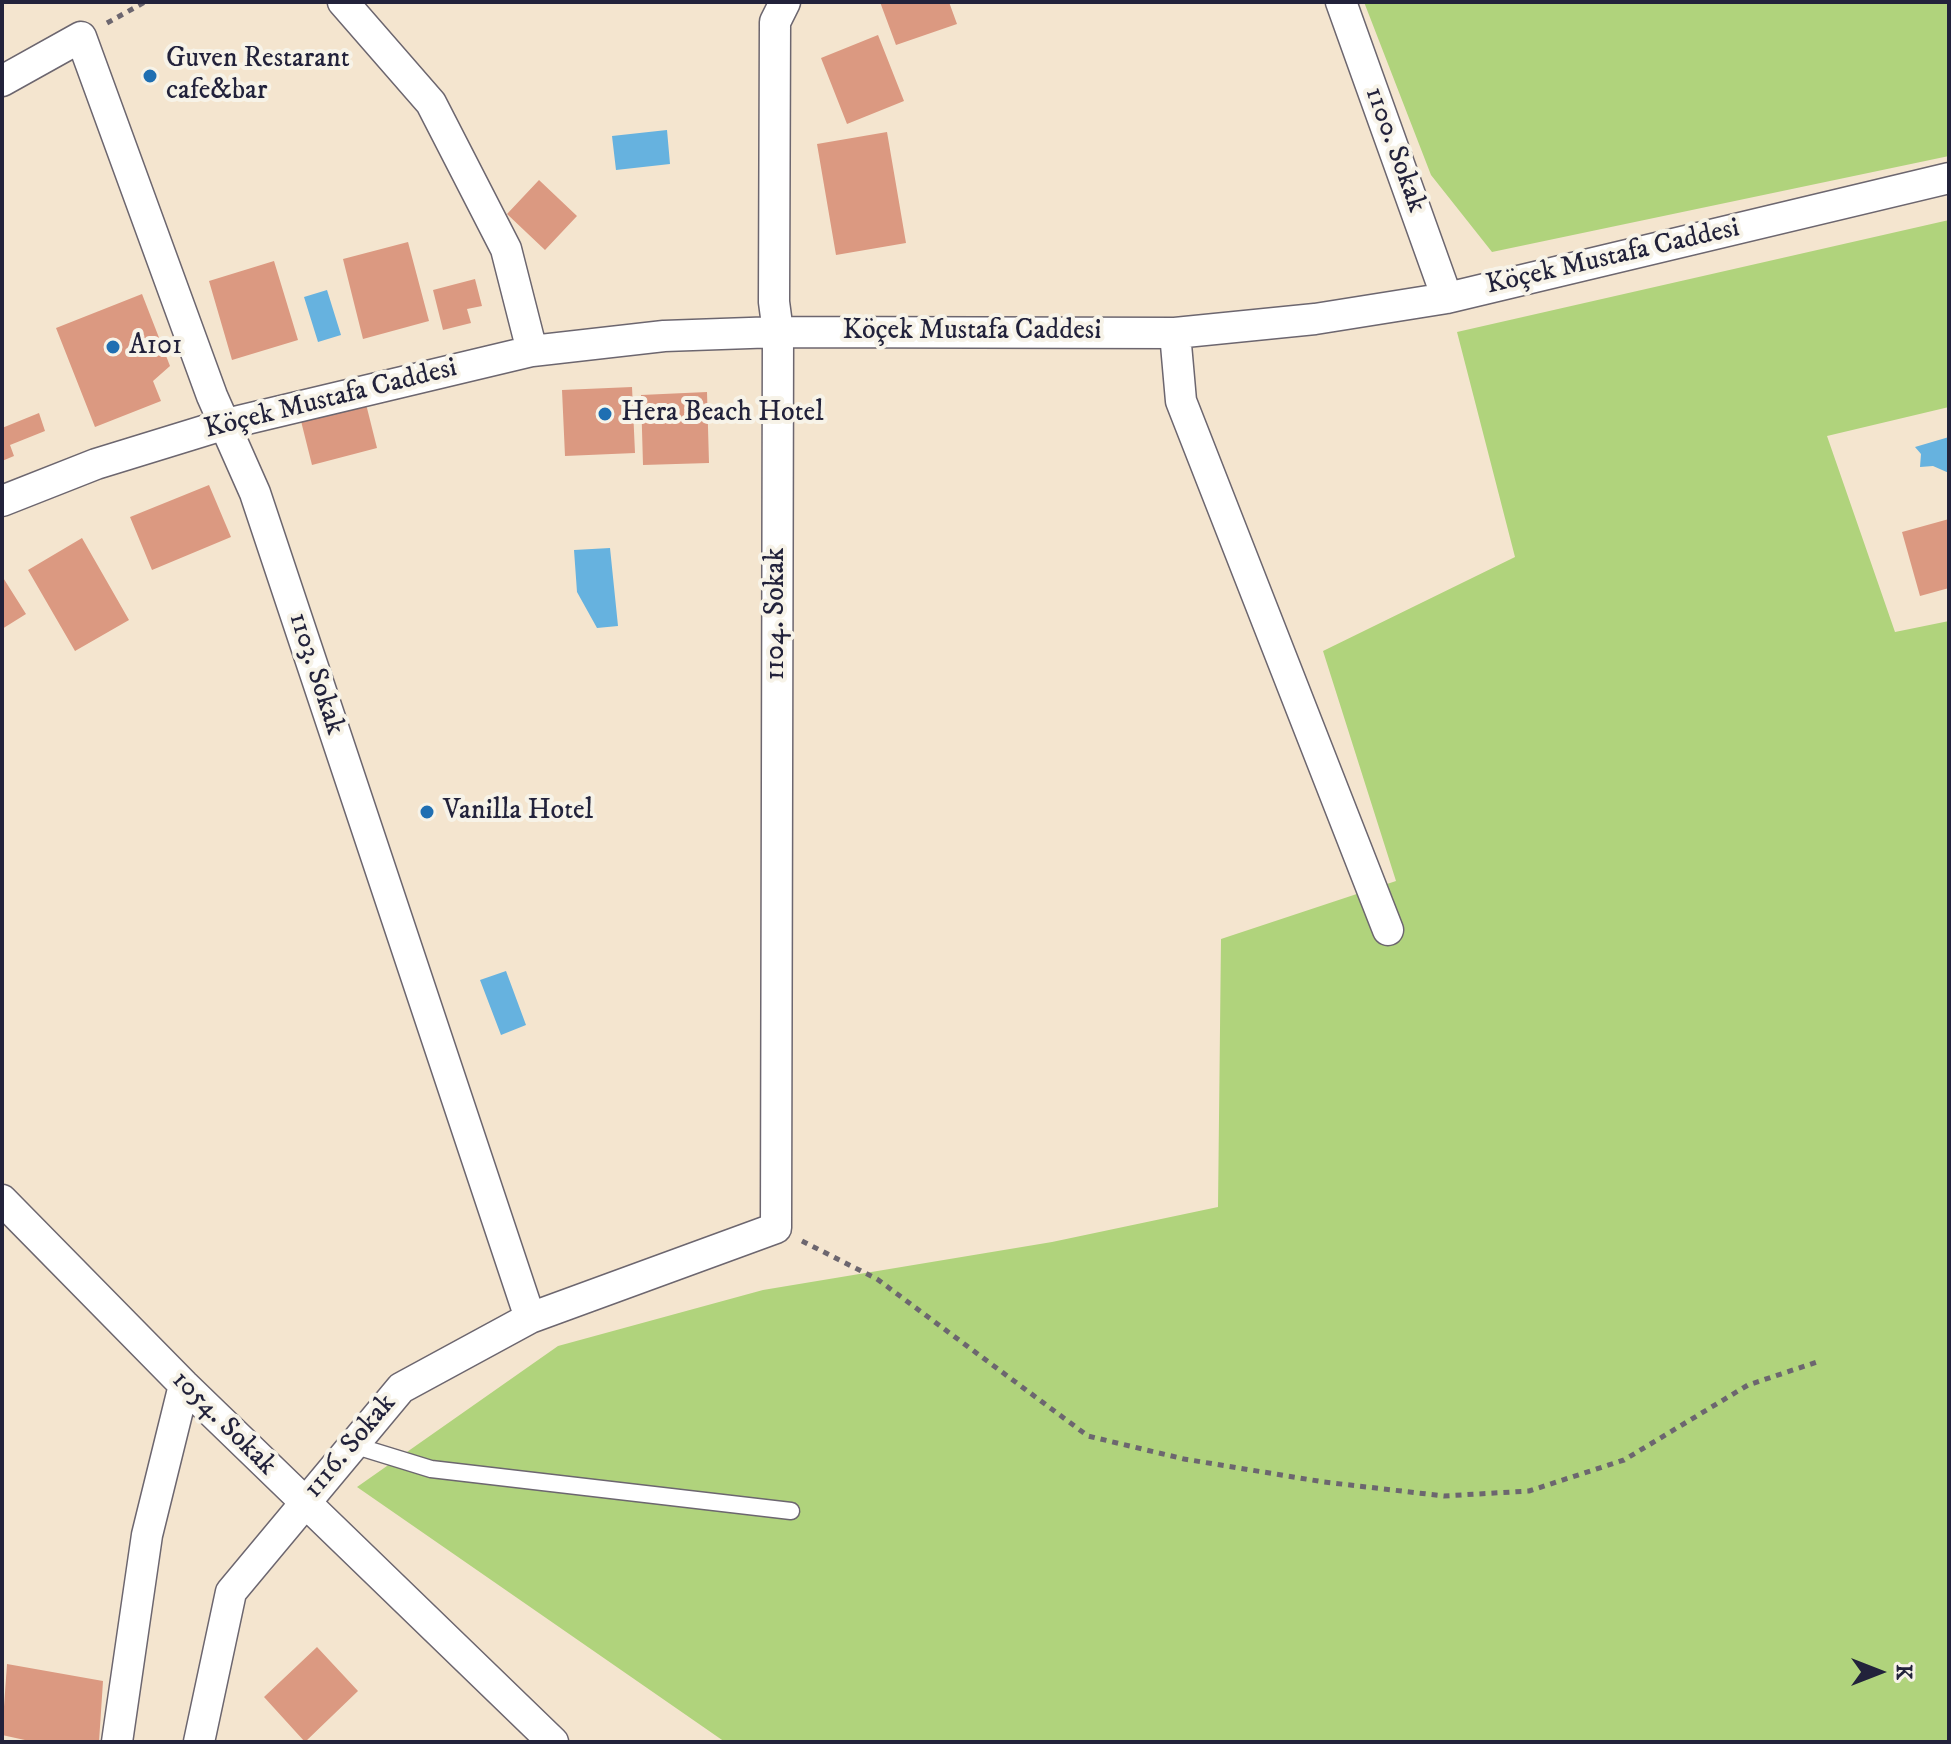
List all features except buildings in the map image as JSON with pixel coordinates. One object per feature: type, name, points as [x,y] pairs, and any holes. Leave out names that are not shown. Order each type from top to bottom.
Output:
[{"type":"street","points":[[343,2],[431,103],[506,249],[532,351]]},
{"type":"street","name":"1104. Sokak","points":[[776,1228],[778,332],[774,302],[775,22],[785,2]]},
{"type":"street","name":"1100. Sokak","points":[[1341,2],[1447,298]]},
{"type":"street","points":[[2,81],[81,37]]},
{"type":"street","name":"1103. Sokak","points":[[81,37],[212,396],[255,493],[530,1318]]},
{"type":"street","name":"Köçek Mustafa Caddesi","points":[[2,501],[96,464],[226,424],[532,351],[664,336],[778,332],[1175,333],[1315,319],[1447,298],[1949,178]]},
{"type":"street","points":[[1175,333],[1181,401],[1388,930]]},
{"type":"street","name":"1054. Sokak","points":[[2,1200],[184,1385],[553,1742]]},
{"type":"street","name":"1116. Sokak","points":[[199,1742],[231,1592],[401,1388],[530,1318],[776,1228]]},
{"type":"street","points":[[117,1742],[147,1535],[184,1385]]},
{"type":"lane","points":[[353,1445],[431,1469],[791,1511]]},
{"type":"path","points":[[81,37],[145,2]]},
{"type":"path","points":[[776,1228],[877,1279],[1088,1436],[1184,1459],[1324,1482],[1444,1496],[1529,1491],[1624,1460],[1748,1385],[1817,1362]]},
{"type":"green space","points":[[1364,2],[1949,2],[1949,156],[1492,252],[1431,175]]},
{"type":"green space","points":[[1949,220],[1949,407],[1827,436],[1895,632],[1949,621],[1949,1742],[725,1742],[357,1487],[558,1346],[763,1290],[1052,1242],[1218,1207],[1221,939],[1396,881],[1323,651],[1515,557],[1457,332]]},
{"type":"water","points":[[667,130],[670,164],[616,170],[612,136]]},
{"type":"water","points":[[327,290],[341,335],[318,342],[304,297]]},
{"type":"water","points":[[1949,437],[1949,473],[1933,466],[1920,467],[1921,454],[1915,447]]},
{"type":"water","points":[[610,548],[618,626],[597,628],[577,592],[574,550]]},
{"type":"water","points":[[506,971],[526,1025],[501,1035],[480,980]]},
{"type":"place","name":"Guven Restarant cafe&bar","points":[[150,76]]},
{"type":"place","name":"A101","points":[[113,347]]},
{"type":"place","name":"Hera Beach Hotel","points":[[605,414]]},
{"type":"place","name":"Vanilla Hotel","points":[[427,812]]}]
